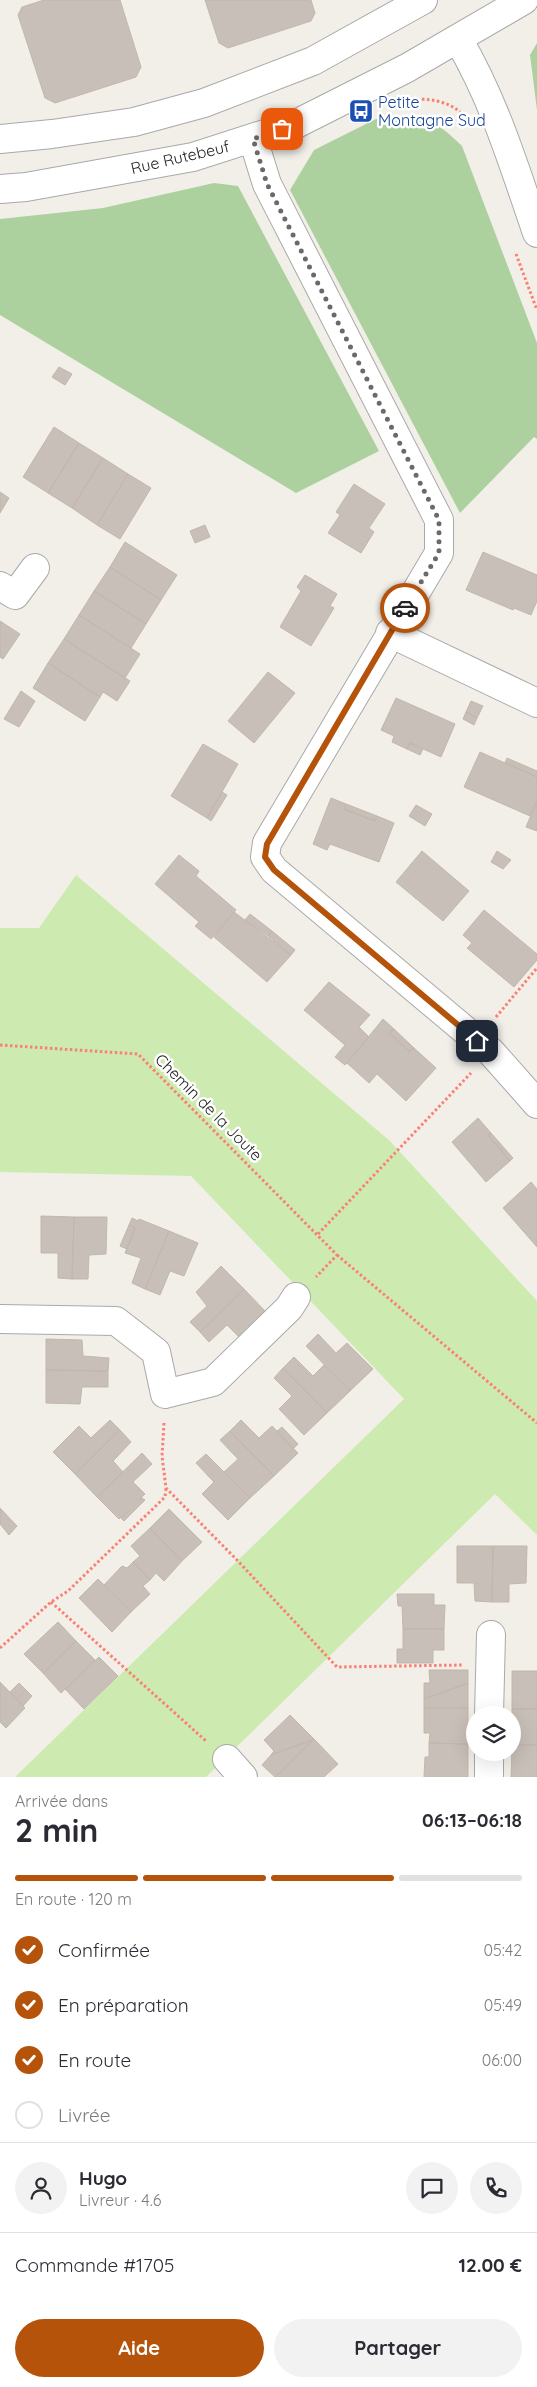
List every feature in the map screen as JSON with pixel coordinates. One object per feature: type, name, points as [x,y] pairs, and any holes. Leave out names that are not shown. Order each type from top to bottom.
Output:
[{"type":"street","points":[[0,139],[52,134],[134,122],[204,103],[313,61],[423,0]]},
{"type":"street","name":"Rue Rutebeuf","points":[[0,189],[26,187],[193,157],[296,124],[407,68],[524,0]]},
{"type":"street","points":[[458,39],[479,74],[498,119],[537,233]]},
{"type":"street","points":[[253,139],[267,184],[439,520],[439,553],[267,844],[265,857],[274,870],[484,1046],[537,1104]]},
{"type":"street","points":[[0,586],[14,595],[35,568]]},
{"type":"street","points":[[390,633],[537,703]]},
{"type":"street","points":[[0,1319],[116,1322],[156,1352],[166,1394],[213,1382],[289,1308],[296,1297]]},
{"type":"street","points":[[490,1706],[491,1635]]},
{"type":"street","points":[[489,1761],[489,1777]]},
{"type":"path","points":[[318,1234],[484,1046],[537,968]]},
{"type":"path","name":"Chemin de la Joute","points":[[0,1045],[138,1054],[337,1255],[537,1423]]},
{"type":"path","points":[[296,1297],[337,1255]]},
{"type":"path","points":[[0,1648],[51,1602],[68,1590],[165,1497],[166,1488],[162,1456],[166,1394]]},
{"type":"path","points":[[166,1488],[236,1559],[336,1667],[490,1665]]},
{"type":"path","points":[[51,1602],[235,1768]]},
{"type":"green space","points":[[537,43],[537,110],[530,55]]},
{"type":"green space","points":[[382,116],[426,120],[452,136],[462,146],[537,343],[537,439],[534,437],[460,513],[290,190],[314,150]]},
{"type":"green space","points":[[214,183],[238,186],[379,451],[296,493],[0,315],[0,219],[103,208]]},
{"type":"green space","points":[[76,875],[390,1141],[537,1301],[537,1535],[495,1494],[206,1777],[15,1777],[404,1399],[191,1176],[0,1172],[0,928],[39,928]]},
{"type":"building","points":[[44,0],[120,0],[141,67],[136,77],[55,103],[45,98],[18,15],[22,7]]},
{"type":"building","points":[[205,0],[311,0],[315,13],[311,21],[228,48],[219,43]]},
{"type":"building","points":[[59,367],[72,374],[65,385],[52,377]]},
{"type":"building","points":[[54,427],[79,443],[48,493],[23,477]]},
{"type":"building","points":[[79,443],[103,458],[72,508],[48,493]]},
{"type":"building","points":[[103,458],[128,474],[97,525],[72,508]]},
{"type":"building","points":[[128,474],[151,488],[120,539],[97,525]]},
{"type":"building","points":[[354,484],[385,504],[369,528],[374,532],[361,553],[328,533],[340,515],[336,512]]},
{"type":"building","points":[[0,492],[9,498],[0,513]]},
{"type":"building","points":[[205,525],[210,537],[195,543],[190,531]]},
{"type":"building","points":[[125,542],[177,575],[161,600],[110,567]]},
{"type":"building","points":[[483,552],[537,575],[537,601],[531,615],[514,608],[513,610],[466,590]]},
{"type":"building","points":[[110,567],[161,600],[146,624],[94,591]]},
{"type":"building","points":[[305,575],[337,594],[330,606],[334,608],[311,646],[280,627],[301,591],[297,587]]},
{"type":"building","points":[[94,591],[146,624],[131,648],[79,615]]},
{"type":"building","points":[[79,615],[140,654],[125,678],[64,639]]},
{"type":"building","points":[[0,621],[20,634],[3,659],[0,657]]},
{"type":"building","points":[[64,639],[130,681],[117,701],[103,692],[100,697],[48,663]]},
{"type":"building","points":[[48,663],[100,697],[85,721],[33,688]]},
{"type":"building","points":[[268,672],[295,693],[254,743],[228,721]]},
{"type":"building","points":[[21,691],[35,701],[19,727],[4,719]]},
{"type":"building","points":[[396,698],[455,724],[441,757],[410,743],[407,749],[392,742],[394,736],[381,730]]},
{"type":"building","points":[[471,701],[483,706],[477,718],[466,712]]},
{"type":"building","points":[[466,712],[477,718],[474,725],[463,719]]},
{"type":"building","points":[[410,743],[423,749],[420,755],[407,749]]},
{"type":"building","points":[[203,744],[238,764],[207,818],[171,796]]},
{"type":"building","points":[[480,752],[537,777],[537,801],[530,816],[464,787]]},
{"type":"building","points":[[507,758],[537,771],[537,777],[505,763]]},
{"type":"building","points":[[222,792],[227,795],[211,821],[207,818]]},
{"type":"building","points":[[331,798],[346,804],[344,809],[375,821],[377,816],[394,823],[379,862],[330,844],[327,850],[313,844]]},
{"type":"building","points":[[537,801],[537,831],[526,827]]},
{"type":"building","points":[[346,804],[377,816],[375,821],[344,809]]},
{"type":"building","points":[[416,805],[432,814],[425,826],[409,816]]},
{"type":"building","points":[[422,851],[469,891],[443,921],[396,882]]},
{"type":"building","points":[[497,851],[511,860],[503,869],[491,862]]},
{"type":"building","points":[[179,855],[199,871],[196,876],[236,910],[211,939],[195,926],[199,922],[155,884]]},
{"type":"building","points":[[484,910],[537,954],[537,960],[514,987],[467,948],[472,943],[463,935]]},
{"type":"building","points":[[234,912],[291,955],[267,982],[214,937]]},
{"type":"building","points":[[250,914],[272,931],[268,936],[245,920]]},
{"type":"building","points":[[272,931],[295,950],[291,955],[268,936]]},
{"type":"building","points":[[329,982],[370,1015],[359,1027],[369,1037],[345,1065],[335,1057],[345,1045],[304,1010]]},
{"type":"building","points":[[383,1019],[394,1029],[389,1033],[409,1051],[414,1048],[436,1068],[406,1101],[377,1074],[369,1083],[347,1063]]},
{"type":"building","points":[[394,1029],[414,1048],[409,1051],[389,1033]]},
{"type":"building","points":[[478,1118],[491,1133],[488,1135],[510,1161],[486,1182],[452,1142]]},
{"type":"building","points":[[491,1133],[513,1158],[510,1161],[488,1135]]},
{"type":"building","points":[[531,1182],[537,1189],[537,1247],[503,1208]]},
{"type":"building","points":[[41,1216],[74,1217],[72,1279],[58,1278],[58,1253],[41,1253]]},
{"type":"building","points":[[74,1217],[107,1217],[106,1254],[89,1255],[88,1279],[72,1279]]},
{"type":"building","points":[[132,1218],[169,1231],[145,1289],[132,1283],[141,1258],[125,1253],[135,1228],[129,1225]]},
{"type":"building","points":[[129,1225],[135,1228],[127,1249],[120,1246]]},
{"type":"building","points":[[169,1231],[198,1243],[184,1276],[170,1271],[160,1295],[145,1289]]},
{"type":"building","points":[[221,1266],[244,1289],[200,1332],[190,1322],[207,1306],[196,1292]]},
{"type":"building","points":[[244,1289],[265,1311],[239,1337],[227,1325],[209,1342],[200,1332]]},
{"type":"building","points":[[318,1334],[336,1353],[347,1343],[373,1369],[350,1391],[306,1346]]},
{"type":"building","points":[[46,1339],[82,1340],[83,1356],[109,1358],[108,1371],[46,1370]]},
{"type":"building","points":[[294,1357],[313,1376],[324,1365],[350,1391],[327,1413],[283,1368]]},
{"type":"building","points":[[283,1368],[327,1413],[304,1435],[279,1409],[292,1396],[274,1378]]},
{"type":"building","points":[[46,1370],[108,1371],[108,1387],[82,1387],[80,1404],[46,1403]]},
{"type":"building","points":[[110,1420],[120,1430],[75,1474],[53,1452],[79,1426],[91,1438]]},
{"type":"building","points":[[241,1420],[259,1438],[272,1426],[298,1453],[274,1476],[230,1431]]},
{"type":"building","points":[[282,1427],[298,1444],[293,1449],[276,1432]]},
{"type":"building","points":[[120,1430],[131,1442],[113,1461],[123,1472],[97,1497],[75,1474]]},
{"type":"building","points":[[230,1431],[274,1476],[250,1498],[224,1472],[238,1459],[220,1440]]},
{"type":"building","points":[[142,1453],[152,1464],[133,1482],[145,1494],[119,1519],[97,1497]]},
{"type":"building","points":[[206,1454],[250,1498],[228,1520],[202,1494],[214,1482],[196,1463]]},
{"type":"building","points":[[142,1498],[145,1500],[124,1521],[121,1518]]},
{"type":"building","points":[[0,1508],[17,1526],[9,1535],[0,1524]]},
{"type":"building","points":[[169,1509],[202,1542],[182,1561],[150,1528]]},
{"type":"building","points":[[150,1528],[182,1561],[164,1581],[156,1573],[150,1580],[133,1562],[140,1556],[131,1546]]},
{"type":"building","points":[[457,1546],[493,1546],[492,1602],[475,1601],[474,1583],[457,1583]]},
{"type":"building","points":[[493,1546],[527,1546],[526,1583],[509,1584],[509,1602],[492,1602]]},
{"type":"building","points":[[133,1562],[150,1580],[143,1586],[150,1594],[131,1612],[104,1585],[122,1566],[127,1568]]},
{"type":"building","points":[[98,1579],[131,1612],[112,1632],[79,1598]]},
{"type":"building","points":[[397,1594],[434,1594],[434,1605],[445,1605],[444,1629],[403,1629],[402,1606],[398,1606]]},
{"type":"building","points":[[58,1622],[76,1641],[43,1673],[24,1654]]},
{"type":"building","points":[[403,1629],[444,1629],[444,1650],[433,1650],[433,1663],[397,1663],[397,1649],[403,1649]]},
{"type":"building","points":[[76,1641],[95,1660],[61,1693],[43,1673]]},
{"type":"building","points":[[99,1657],[118,1676],[84,1709],[65,1689]]},
{"type":"building","points":[[429,1670],[468,1670],[468,1683],[424,1699],[424,1683],[430,1683]]},
{"type":"building","points":[[512,1671],[537,1671],[537,1709],[521,1709],[521,1706],[512,1706]]},
{"type":"building","points":[[0,1682],[25,1708],[6,1728],[0,1722]]},
{"type":"building","points":[[19,1683],[26,1690],[17,1699],[10,1692]]},
{"type":"building","points":[[468,1683],[468,1706],[466,1708],[424,1708],[424,1699]]},
{"type":"building","points":[[26,1690],[32,1696],[23,1706],[17,1699]]},
{"type":"building","points":[[424,1708],[466,1708],[466,1744],[429,1743],[430,1733],[424,1733]]},
{"type":"building","points":[[521,1709],[537,1709],[537,1745],[521,1745]]},
{"type":"building","points":[[290,1715],[314,1739],[271,1755],[274,1751],[264,1740]]},
{"type":"building","points":[[314,1739],[338,1764],[324,1777],[275,1777]]},
{"type":"building","points":[[313,1740],[275,1777],[262,1765],[271,1755]]},
{"type":"building","points":[[429,1743],[466,1744],[468,1777],[424,1777],[425,1757],[429,1757]]},
{"type":"building","points":[[521,1745],[537,1745],[537,1777],[511,1777],[512,1761],[521,1761]]},
{"type":"way so far","points":[[282,129],[253,139],[267,184],[439,520],[439,553],[405,608]]},
{"type":"place","name":"Petite Montagne Sud","points":[[361,111]]},
{"type":"route","points":[[405,608],[267,844],[265,857],[274,870],[477,1041]]}]
